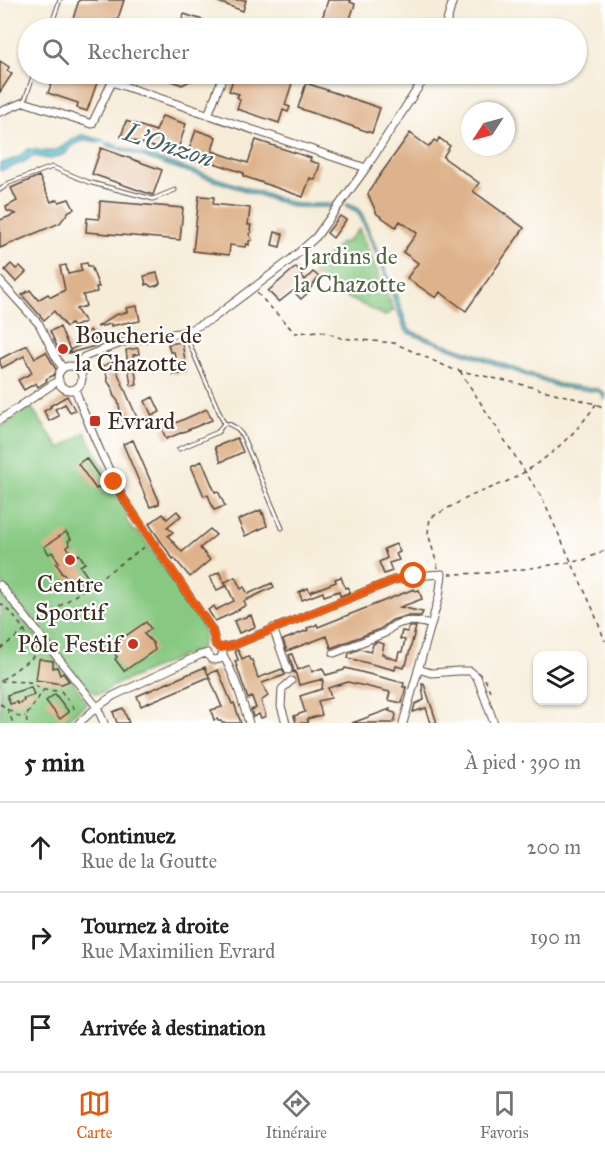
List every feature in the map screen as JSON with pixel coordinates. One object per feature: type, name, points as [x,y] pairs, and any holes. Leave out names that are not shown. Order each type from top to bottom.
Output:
[{"type":"street","points":[[448,18],[453,0]]},
{"type":"street","points":[[0,112],[24,102],[92,124],[111,84]]},
{"type":"street","points":[[118,84],[366,168]]},
{"type":"street","points":[[208,115],[220,84]]},
{"type":"street","points":[[76,367],[84,357],[127,341],[185,332],[212,320],[254,288],[316,237],[366,168],[422,84]]},
{"type":"street","points":[[0,281],[39,324],[63,368]]},
{"type":"street","points":[[67,366],[76,367],[82,374],[79,386],[75,389],[63,387],[59,380],[60,372],[67,366]]},
{"type":"street","points":[[0,420],[59,380]]},
{"type":"street","points":[[75,389],[123,498],[212,630],[242,700],[249,723]]},
{"type":"street","points":[[79,723],[97,706],[113,696],[207,653],[211,646],[220,649],[234,645],[394,580],[441,574],[439,597],[403,723]]},
{"type":"street","points":[[0,585],[97,706],[104,723]]},
{"type":"street","points":[[334,653],[386,633],[389,628],[409,620],[420,621],[431,626]]},
{"type":"street","points":[[273,628],[288,670]]},
{"type":"street","points":[[207,653],[213,660],[218,660],[220,649]]},
{"type":"street","points":[[418,669],[431,673],[470,671],[477,677],[494,723]]},
{"type":"street","points":[[286,723],[281,706],[282,689],[291,681]]},
{"type":"lane","points":[[54,18],[60,0]]},
{"type":"lane","points":[[24,102],[30,84]]},
{"type":"lane","points":[[0,190],[9,183],[52,167],[88,182],[153,199],[175,190]]},
{"type":"lane","points":[[185,332],[224,423]]},
{"type":"lane","points":[[179,449],[218,432],[224,423]]},
{"type":"lane","points":[[224,423],[229,423],[242,435],[282,528]]},
{"type":"path","points":[[254,288],[295,333],[321,331],[341,338],[394,343],[452,369],[520,384],[605,408]]},
{"type":"path","points":[[459,370],[542,498],[592,607],[605,641]]},
{"type":"path","points":[[596,404],[585,421],[565,441],[525,471],[430,518],[428,533],[441,574],[458,575],[531,568],[584,560],[605,550]]},
{"type":"path","points":[[0,649],[153,542]]},
{"type":"path","points":[[0,603],[25,631],[33,657],[0,681]]},
{"type":"path","points":[[0,681],[30,682],[43,690],[61,691],[77,712]]},
{"type":"path","points":[[0,704],[21,718],[26,716],[43,690]]},
{"type":"path","points":[[7,708],[13,723]]},
{"type":"path","points":[[26,716],[27,723]]},
{"type":"green space","name":"Jardins de la Chazotte","points":[[359,229],[394,310],[385,316],[338,293],[313,272],[340,243],[346,242]]},
{"type":"green space","points":[[31,407],[60,449],[85,432],[128,513],[126,520],[133,531],[139,532],[197,615],[205,633],[201,648],[101,693],[96,693],[88,689],[0,580],[0,428]]},
{"type":"green space","points":[[0,591],[71,679],[87,703],[63,723],[0,723]]},
{"type":"water","points":[[83,135],[102,140],[79,142],[65,154],[50,159],[34,156],[0,171],[0,164],[19,157],[28,149],[53,151]]},
{"type":"water","points":[[109,143],[296,204],[334,204],[332,207],[294,207],[106,145]]},
{"type":"water","points":[[347,204],[357,208],[362,214],[411,331],[559,384],[598,389],[605,394],[605,401],[601,392],[558,387],[408,333],[404,328],[384,272],[360,216],[346,206]]},
{"type":"building","points":[[79,0],[124,0],[118,18],[73,18]]},
{"type":"building","points":[[213,0],[246,0],[243,11]]},
{"type":"building","points":[[328,0],[351,0],[350,2],[355,4],[350,18],[322,18]]},
{"type":"building","points":[[184,14],[197,18],[183,18]]},
{"type":"building","points":[[0,61],[9,67],[7,71],[12,74],[0,92]]},
{"type":"building","points":[[51,84],[96,84],[87,111],[77,108],[78,103],[48,93]]},
{"type":"building","points":[[231,84],[292,84],[285,105],[290,107],[288,112],[283,110],[279,123],[237,109],[239,94],[229,91]]},
{"type":"building","points":[[306,84],[309,84],[380,108],[372,133],[298,108]]},
{"type":"building","points":[[162,116],[186,124],[178,149],[166,145],[164,150],[121,137],[126,121],[156,131]]},
{"type":"building","points":[[196,130],[216,137],[212,151],[248,163],[256,140],[311,158],[310,161],[320,164],[315,180],[310,178],[303,197],[208,161],[207,165],[186,158]]},
{"type":"building","points":[[410,133],[429,147],[434,140],[437,142],[439,138],[450,146],[443,157],[479,183],[473,191],[524,228],[466,311],[440,292],[436,298],[407,278],[418,263],[403,252],[417,233],[400,221],[396,227],[377,214],[368,194]]},
{"type":"building","points":[[101,148],[162,170],[153,195],[92,174]]},
{"type":"building","points":[[39,176],[51,202],[69,199],[74,209],[69,211],[60,223],[0,248],[0,220],[16,214],[7,211],[6,207],[17,201],[11,188]]},
{"type":"building","points":[[199,196],[214,197],[213,204],[250,208],[248,225],[251,225],[252,232],[249,234],[252,240],[249,241],[249,245],[246,244],[245,247],[230,245],[229,255],[193,251]]},
{"type":"building","points":[[100,201],[183,208],[180,240],[86,232],[87,218],[99,219]]},
{"type":"building","points":[[340,216],[346,220],[333,238],[327,233]]},
{"type":"building","points":[[275,232],[283,234],[280,247],[272,245]]},
{"type":"building","points":[[87,263],[91,266],[99,287],[96,287],[97,292],[83,295],[86,306],[76,309],[85,322],[66,327],[54,311],[44,320],[22,295],[30,290],[38,300],[48,294],[51,297],[65,290],[60,266],[66,265],[68,274],[82,271],[80,264]]},
{"type":"building","points":[[11,264],[16,269],[20,266],[26,272],[16,282],[5,270]]},
{"type":"building","points":[[296,267],[305,280],[313,272],[319,277],[310,291],[301,299],[293,291],[279,302],[268,291]]},
{"type":"building","points":[[157,273],[160,283],[152,287],[146,285],[144,276]]},
{"type":"building","points":[[137,306],[140,321],[97,327],[115,315],[127,312],[126,308]]},
{"type":"building","points":[[60,327],[70,350],[85,343],[81,336],[90,330],[99,345],[61,355],[50,331]]},
{"type":"building","points":[[182,342],[187,373],[173,375],[173,369],[178,368],[174,352],[170,352],[168,344]]},
{"type":"building","points":[[27,345],[35,358],[46,352],[58,373],[46,379],[47,381],[38,387],[36,383],[24,390],[18,380],[32,373],[24,356],[2,368],[0,359]]},
{"type":"building","points":[[138,348],[139,354],[133,355],[137,385],[131,386],[126,350]]},
{"type":"building","points":[[113,362],[138,420],[129,424],[113,395],[113,389],[103,366]]},
{"type":"building","points":[[67,396],[75,410],[70,412],[65,404],[55,409],[59,416],[49,421],[44,411]]},
{"type":"building","points":[[153,397],[160,412],[152,416],[145,401]]},
{"type":"building","points":[[207,409],[212,420],[166,439],[162,429]]},
{"type":"building","points":[[237,438],[243,452],[221,462],[215,447]]},
{"type":"building","points":[[133,440],[159,501],[159,504],[150,507],[123,444]]},
{"type":"building","points":[[86,458],[104,484],[96,489],[78,464]]},
{"type":"building","points":[[202,461],[215,492],[218,491],[225,506],[214,510],[208,495],[204,496],[191,466]]},
{"type":"building","points":[[261,510],[267,526],[245,536],[238,520]]},
{"type":"building","points":[[177,511],[181,516],[167,527],[173,532],[168,536],[182,552],[210,529],[216,535],[200,548],[210,560],[190,577],[173,559],[149,524],[163,514],[167,519]]},
{"type":"building","name":"Centre Sportif","points":[[66,532],[71,539],[67,547],[74,557],[79,554],[85,563],[80,566],[87,576],[75,585],[71,579],[68,580],[61,573],[56,564],[59,562],[52,552],[49,554],[44,547]]},
{"type":"building","points":[[396,544],[400,552],[396,554],[399,560],[389,563],[392,571],[384,574],[379,562],[387,558],[384,549]]},
{"type":"building","points":[[219,572],[226,586],[217,590],[210,577]]},
{"type":"building","points":[[235,577],[241,589],[244,587],[248,594],[272,583],[274,587],[244,601],[246,605],[215,621],[208,610],[214,606],[216,610],[234,601],[225,582]]},
{"type":"building","points":[[341,577],[345,588],[348,587],[350,592],[340,596],[339,591],[324,596],[323,592],[302,600],[299,592],[308,588],[310,592],[336,582],[335,579]]},
{"type":"building","points":[[414,589],[419,590],[422,599],[400,607],[423,612],[421,616],[407,616],[392,620],[380,629],[331,648],[327,636],[287,651],[283,640],[308,630],[307,628],[317,624],[318,627]]},
{"type":"building","points":[[251,615],[255,627],[239,633],[234,621]]},
{"type":"building","name":"Pôle Festif","points":[[146,622],[151,629],[144,634],[153,643],[155,650],[124,671],[115,659],[117,657],[111,646]]},
{"type":"building","points":[[409,627],[416,627],[404,668],[396,666],[395,670],[348,658],[349,653],[360,649],[371,652],[373,644],[377,642],[384,644],[382,654],[397,660],[405,640],[400,639],[402,631],[407,632]]},
{"type":"building","points":[[238,650],[242,659],[248,656],[252,660],[258,678],[282,669],[285,675],[262,683],[268,696],[261,701],[266,716],[261,718],[259,714],[253,717],[251,710],[256,708],[252,697],[248,699],[235,661],[238,660],[235,651]]},
{"type":"building","points":[[292,654],[298,670],[310,665],[312,672],[322,668],[326,675],[345,668],[404,683],[403,687],[406,687],[402,703],[388,700],[390,692],[348,682],[328,688],[331,698],[318,701],[322,715],[307,719],[308,723],[296,723],[294,716],[305,712],[300,696],[322,689],[323,679],[299,685],[289,655]]},
{"type":"building","points":[[39,659],[53,661],[53,668],[57,667],[60,675],[63,673],[69,681],[62,684],[36,680]]},
{"type":"building","points":[[205,667],[209,677],[141,706],[137,696]]},
{"type":"building","points":[[218,670],[241,723],[222,723],[217,719],[214,720],[211,710],[222,707],[208,674]]},
{"type":"building","points":[[422,684],[424,684],[437,723],[431,723],[426,708],[413,712],[415,704],[424,700]]},
{"type":"building","points":[[31,687],[34,695],[23,699],[24,701],[18,704],[17,702],[10,704],[7,695]]},
{"type":"building","points":[[55,694],[69,712],[60,719],[46,701]]},
{"type":"building","points":[[123,708],[129,723],[117,723],[113,712]]},
{"type":"building","points":[[390,709],[389,711],[396,715],[392,723],[352,723]]},
{"type":"waterway","name":"L'Onzon","points":[[98,140],[109,144]]},
{"type":"place","name":"Boucherie de la Chazotte","points":[[63,349]]},
{"type":"place","name":"Evrard","points":[[95,421]]},
{"type":"place","name":"Centre Sportif","points":[[70,560]]},
{"type":"place","name":"Pôle Festif","points":[[133,644]]},
{"type":"route","points":[[114,482],[212,630],[216,645],[221,648],[234,645],[394,580],[414,576]]}]
